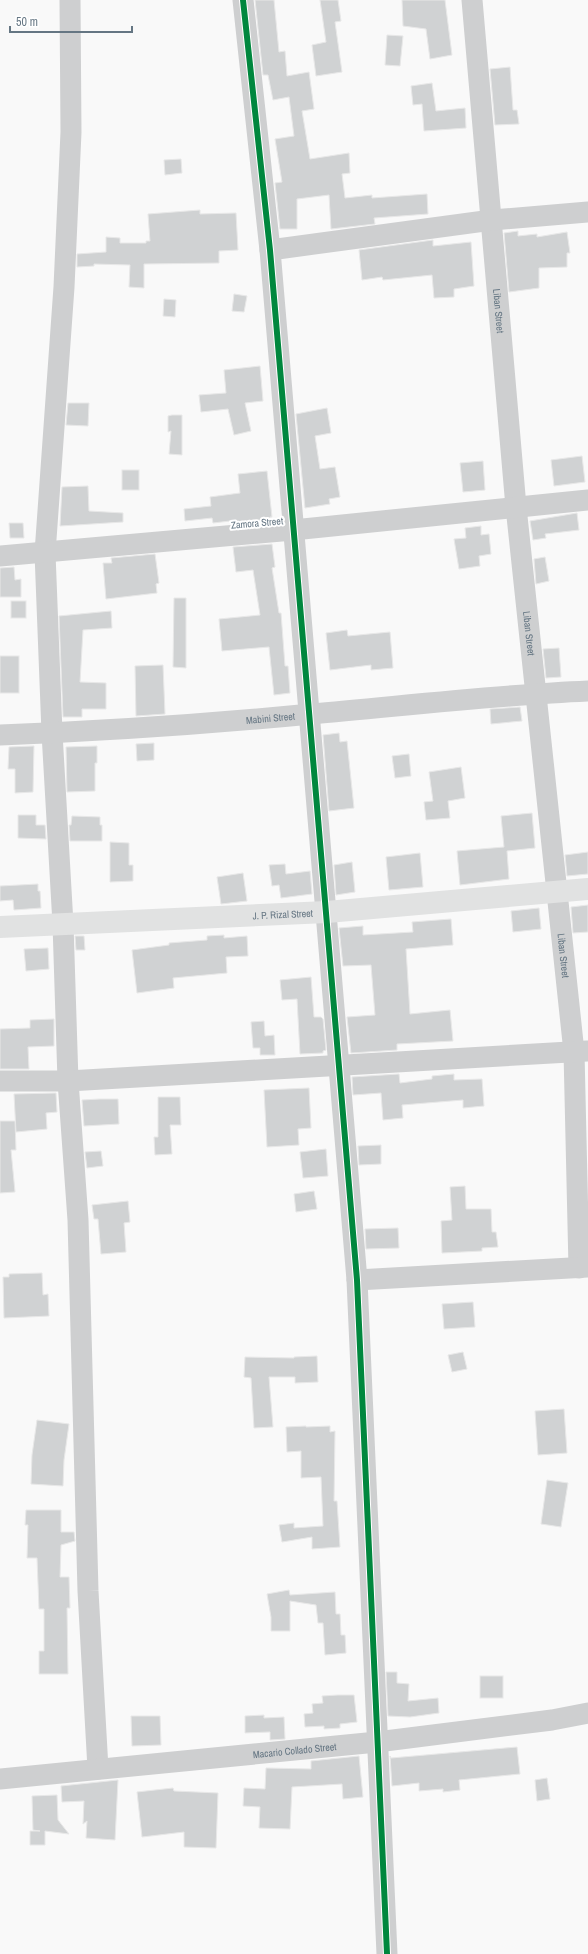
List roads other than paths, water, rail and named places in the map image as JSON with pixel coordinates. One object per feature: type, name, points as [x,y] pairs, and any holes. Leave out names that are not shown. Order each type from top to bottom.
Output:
[{"type":"main road","name":"J. P. Rizal Street","points":[[0,927],[327,912],[588,889]]},
{"type":"street","points":[[70,0],[71,132],[64,287],[45,553],[52,733],[63,924],[68,1081],[78,1220],[88,1584],[98,1769]]},
{"type":"street","points":[[243,0],[270,250],[357,1280],[387,1954]]},
{"type":"street","name":"Liban Street","points":[[472,0],[516,507],[556,892],[581,1051],[583,1267]]},
{"type":"street","points":[[270,250],[492,220],[588,212]]},
{"type":"street","name":"Zamora Street","points":[[0,556],[293,530],[588,500]]},
{"type":"street","name":"Mabini Street","points":[[0,735],[52,733],[309,715],[536,693],[588,691]]},
{"type":"street","points":[[0,1081],[68,1081],[581,1051]]},
{"type":"street","points":[[357,1280],[583,1267]]},
{"type":"street","name":"Macario Collado Street","points":[[0,1779],[377,1742],[552,1720],[588,1713]]}]
